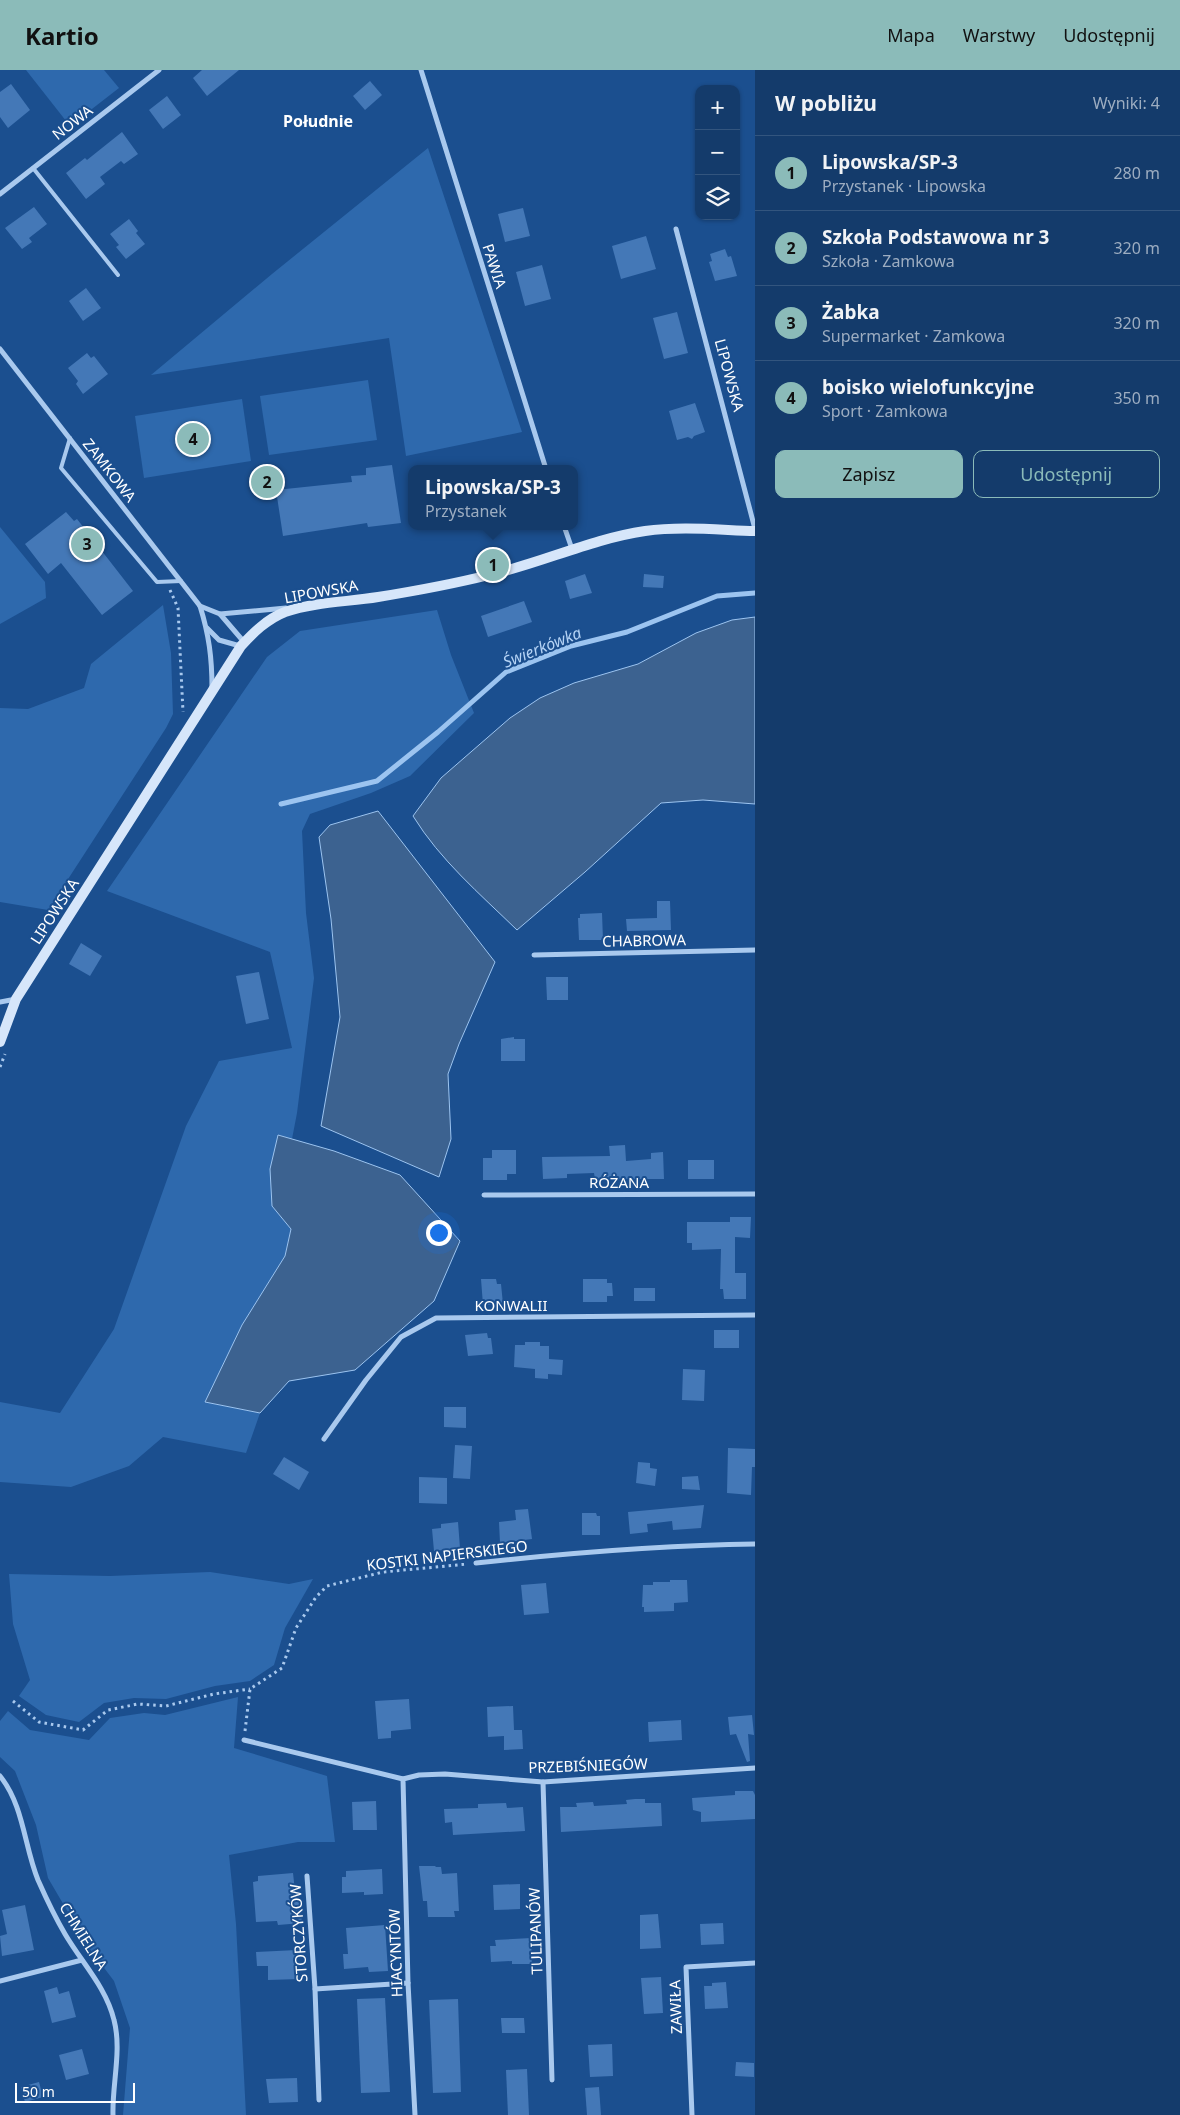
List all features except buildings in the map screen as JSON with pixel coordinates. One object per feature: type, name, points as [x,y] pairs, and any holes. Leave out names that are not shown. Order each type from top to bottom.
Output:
[{"type":"street","name":"NOWA","points":[[0,194],[159,70]]},
{"type":"street","name":"PAWIA","points":[[421,70],[545,465]]},
{"type":"street","name":"LIPOWSKA","points":[[0,1042],[16,999],[242,644],[267,621],[282,613],[301,607],[386,595],[490,575],[608,539],[646,531],[685,529],[755,530],[676,229]]},
{"type":"street","name":"ZAMKOWA","points":[[0,349],[200,606],[207,628],[212,657],[212,691]]},
{"type":"street","points":[[565,530],[572,550]]},
{"type":"street","points":[[200,606],[220,614],[301,607]]},
{"type":"street","points":[[220,614],[242,644]]},
{"type":"street","points":[[207,628],[219,640],[242,644]]},
{"type":"street","name":"CHABROWA","points":[[534,954],[755,950]]},
{"type":"street","points":[[0,1002],[16,999]]},
{"type":"street","name":"RÓŻANA","points":[[484,1195],[755,1194]]},
{"type":"street","name":"KONWALII","points":[[324,1439],[366,1380],[401,1337],[436,1318],[755,1316]]},
{"type":"street","name":"KOSTKI NAPIERSKIEGO","points":[[476,1563],[577,1552],[688,1545],[755,1544]]},
{"type":"street","points":[[244,1740],[403,1779]]},
{"type":"street","name":"PRZEBIŚNIEGÓW","points":[[403,1779],[419,1775],[445,1774],[543,1782],[755,1768]]},
{"type":"street","name":"CHMIELNA","points":[[0,1776],[20,1815],[38,1878],[66,1935],[108,2000],[115,2022],[117,2052],[113,2115]]},
{"type":"street","name":"HIACYNTÓW","points":[[403,1779],[408,1983],[415,2115]]},
{"type":"street","name":"TULIPANÓW","points":[[543,1782],[552,2080]]},
{"type":"street","name":"STORCZYKÓW","points":[[306,1876],[315,1989],[320,2100]]},
{"type":"street","points":[[0,1982],[82,1960]]},
{"type":"street","name":"ZAWIŁA","points":[[692,2115],[686,1967],[755,1963]]},
{"type":"street","name":"STORCZYKÓW","points":[[315,1989],[408,1983]]},
{"type":"lane","points":[[33,168],[118,275]]},
{"type":"lane","points":[[70,438],[61,468],[157,582],[181,581]]},
{"type":"path","points":[[167,582],[172,598],[178,608],[184,710],[181,718],[191,724]]},
{"type":"path","name":"KOSTKI NAPIERSKIEGO","points":[[250,1689],[282,1668],[296,1628],[316,1597],[327,1586],[383,1572],[476,1563]]},
{"type":"path","points":[[13,1700],[39,1722],[83,1730],[108,1710],[138,1704],[166,1706],[214,1694],[250,1689],[244,1740]]},
{"type":"shaded area","points":[[26,70],[104,70],[119,88],[70,126]]},
{"type":"shaded area","points":[[428,148],[522,432],[406,456],[389,338],[151,375],[272,274]]},
{"type":"shaded area","points":[[368,380],[377,440],[269,455],[260,396]]},
{"type":"shaded area","points":[[242,399],[251,461],[144,478],[135,416]]},
{"type":"shaded area","points":[[0,527],[45,582],[46,598],[0,624]]},
{"type":"shaded area","points":[[163,605],[171,653],[173,714],[166,728],[48,910],[0,902],[0,708],[28,709],[84,688],[91,664]]},
{"type":"shaded area","points":[[437,610],[451,655],[474,713],[410,776],[371,793],[310,814],[302,831],[306,913],[314,978],[297,1113],[292,1139],[278,1135],[272,1206],[291,1229],[285,1256],[242,1325],[206,1402],[260,1413],[246,1453],[163,1437],[129,1466],[71,1487],[0,1482],[0,1402],[60,1413],[114,1329],[186,1126],[219,1061],[292,1048],[270,952],[107,891],[267,657],[300,631]]},
{"type":"shaded area","points":[[755,617],[755,804],[703,800],[661,803],[517,930],[448,862],[413,816],[441,778],[510,718],[540,698],[574,683],[638,664],[696,633],[732,620]]},
{"type":"shaded area","points":[[378,811],[495,962],[448,1074],[451,1139],[439,1177],[321,1126],[340,1017],[331,919],[319,837],[330,825]]},
{"type":"shaded area","points":[[278,1135],[334,1151],[400,1175],[460,1241],[434,1301],[355,1370],[289,1381],[260,1413],[205,1402],[242,1325],[285,1256],[291,1229],[272,1206],[270,1169]]},
{"type":"shaded area","points":[[210,1572],[289,1584],[313,1579],[285,1628],[274,1665],[250,1681],[215,1686],[166,1699],[134,1698],[104,1703],[79,1722],[46,1715],[19,1696],[30,1680],[13,1624],[9,1574],[110,1576]]},
{"type":"shaded area","points":[[238,1697],[234,1748],[327,1776],[335,1842],[298,1842],[229,1855],[236,1924],[246,2115],[123,2115],[130,2028],[114,1981],[89,1948],[48,1878],[36,1825],[15,1771],[0,1757],[0,1721],[8,1711],[30,1730],[89,1740],[110,1718],[144,1713],[165,1715]]},
{"type":"waterway","name":"Świerkówka","points":[[281,804],[377,781],[438,732],[506,672],[571,646],[627,632],[717,596],[755,593]]},
{"type":"place","name":"boisko wielofunkcyjne","points":[[193,439]]},
{"type":"place","name":"Szkoła Podstawowa nr 3","points":[[267,482]]},
{"type":"place","name":"Żabka","points":[[87,544]]},
{"type":"place","name":"Lipowska/SP-3","points":[[493,565]]},
{"type":"district","name":"Południe","points":[[318,121]]}]
